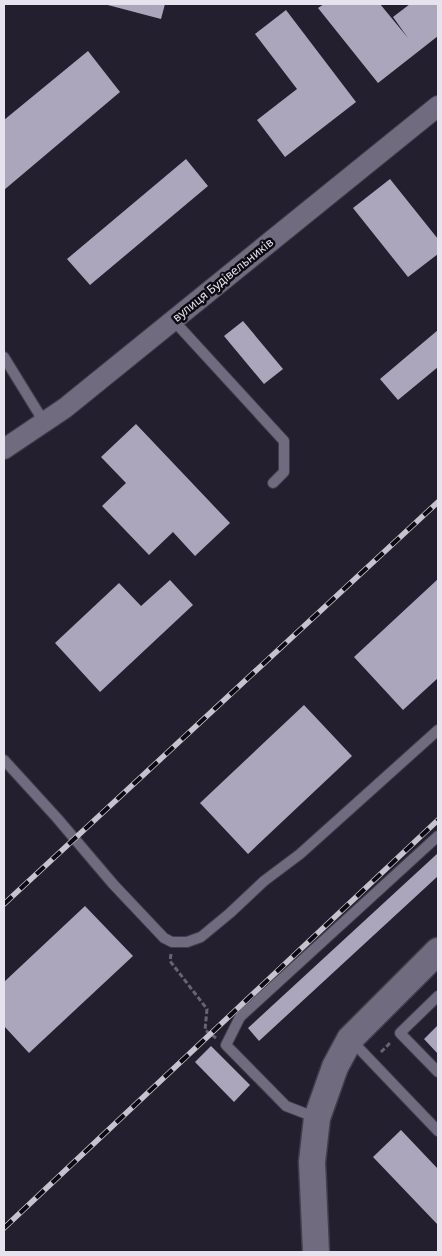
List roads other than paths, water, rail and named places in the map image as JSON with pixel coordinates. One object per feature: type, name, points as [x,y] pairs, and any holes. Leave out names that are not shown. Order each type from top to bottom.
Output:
[{"type":"street","name":"вулиця Будівельників","points":[[4,448],[65,408],[438,106]]},
{"type":"street","points":[[316,1252],[312,1162],[317,1118],[335,1067],[350,1039],[438,951]]},
{"type":"lane","points":[[174,321],[284,441],[284,472],[273,483]]},
{"type":"lane","points":[[4,357],[44,422]]},
{"type":"lane","points":[[4,760],[57,818],[113,884],[164,938],[172,942],[187,942],[201,937],[264,881],[307,848],[438,730]]},
{"type":"lane","points":[[317,1118],[286,1106],[226,1045],[240,1017],[438,836]]},
{"type":"lane","points":[[438,996],[400,1033],[438,1072]]},
{"type":"lane","points":[[350,1039],[438,1131]]},
{"type":"railway","points":[[4,904],[438,502]]},
{"type":"railway","points":[[4,1228],[438,820]]}]
